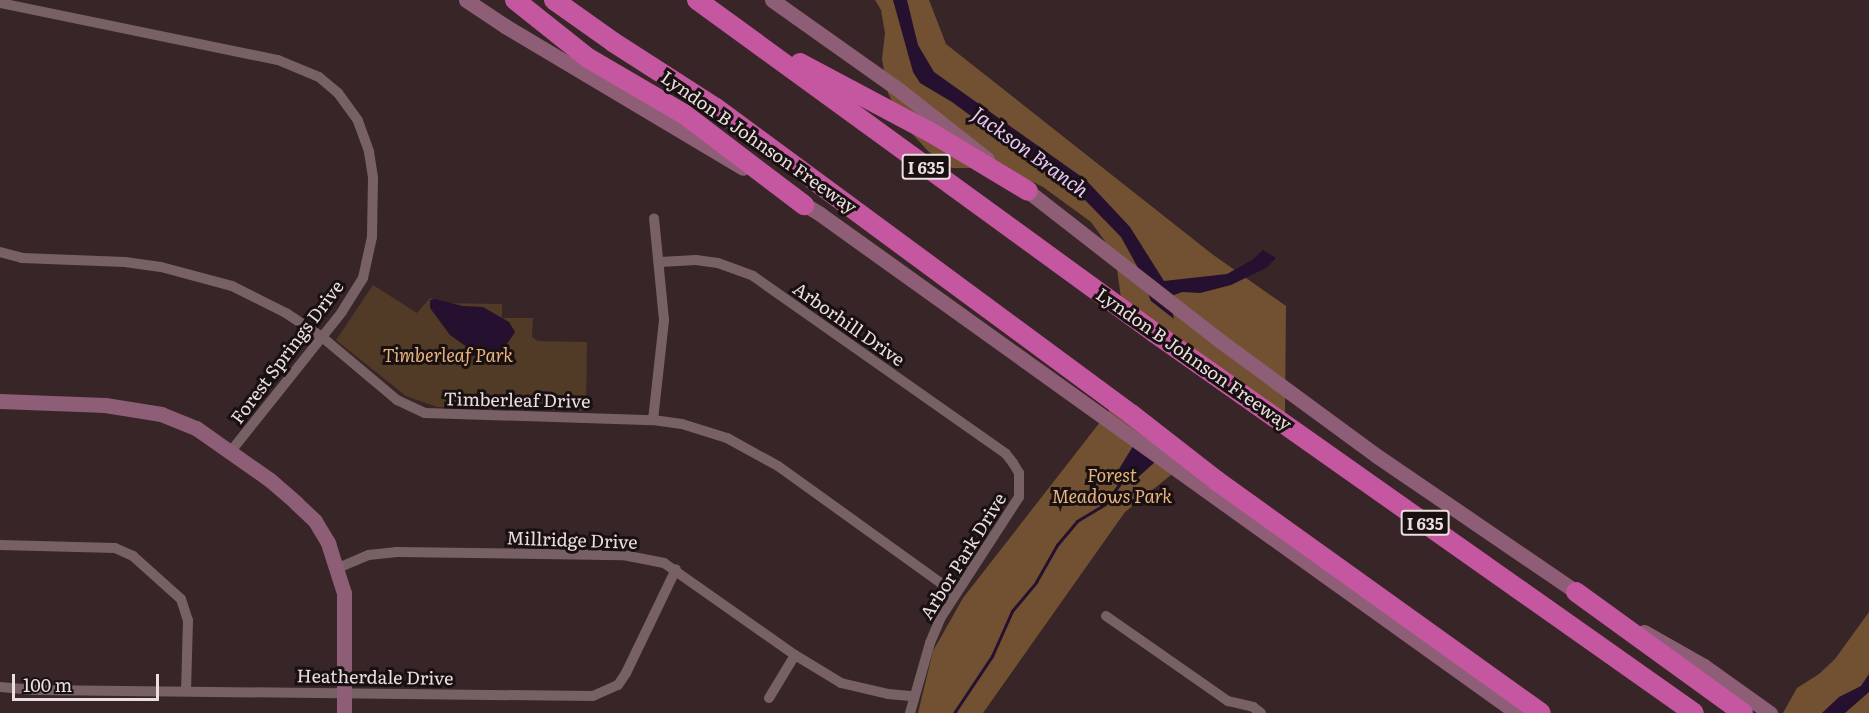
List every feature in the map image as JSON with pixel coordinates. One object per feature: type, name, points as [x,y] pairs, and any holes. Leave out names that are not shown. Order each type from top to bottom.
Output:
[{"type":"highway","points":[[515,0],[588,58],[684,114],[804,205]]},
{"type":"highway","name":"Lyndon B Johnson Freeway","points":[[554,0],[613,42],[716,108],[898,241],[1216,481],[1541,713]]},
{"type":"highway","name":"Lyndon B Johnson Freeway","points":[[697,0],[1155,333],[1694,713]]},
{"type":"highway","points":[[735,28],[930,132],[1028,191]]},
{"type":"highway","points":[[1576,592],[1743,713]]},
{"type":"main road","points":[[466,0],[505,26],[804,205],[1517,713]]},
{"type":"main road","points":[[772,0],[949,128],[1219,340],[1377,456],[1576,592],[1704,666],[1770,713]]},
{"type":"main road","points":[[0,401],[134,408],[161,414],[196,428],[270,480],[315,521],[338,568],[346,604],[344,713]]},
{"type":"street","name":"Forest Springs Drive","points":[[0,3],[278,60],[304,69],[338,93],[358,121],[369,152],[373,178],[372,237],[363,278],[322,337],[231,452]]},
{"type":"street","points":[[653,420],[663,343],[660,262],[654,218]]},
{"type":"street","name":"Timberleaf Drive","points":[[0,252],[22,258],[125,262],[200,276],[261,299],[322,337],[397,400],[425,413],[653,420],[706,431],[758,454],[955,593]]},
{"type":"street","name":"Arborhill Drive","points":[[660,262],[696,260],[718,263],[753,276],[1006,454]]},
{"type":"street","name":"Arbor Park Drive","points":[[910,713],[930,643],[955,593],[1011,513],[1019,497],[1019,473],[1006,454]]},
{"type":"street","points":[[0,545],[115,548],[133,556],[181,599],[188,620],[186,691]]},
{"type":"street","name":"Millridge Drive","points":[[338,568],[369,555],[397,552],[623,555],[664,563],[676,569],[795,655],[841,683],[888,694],[913,696]]},
{"type":"street","name":"Heatherdale Drive","points":[[0,687],[593,696],[618,686],[626,674],[676,569]]},
{"type":"street","points":[[1106,616],[1228,701],[1257,710]]},
{"type":"street","points":[[769,698],[795,655]]},
{"type":"green space","points":[[875,0],[929,0],[946,44],[1212,254],[1286,306],[1285,413],[1122,305],[1115,255],[1091,222],[1043,187],[1005,168],[952,168],[928,151],[902,123],[888,93],[882,59],[885,33],[881,10]]},
{"type":"green space","name":"Timberleaf Park","points":[[373,285],[417,313],[430,298],[439,303],[502,304],[502,318],[533,318],[532,337],[538,341],[587,342],[586,411],[437,407],[406,396],[336,340]]},
{"type":"green space","name":"Forest Meadows Park","points":[[1118,399],[1197,454],[1125,512],[983,713],[918,713],[933,651],[963,598]]},
{"type":"green space","points":[[1869,612],[1869,713],[1783,713],[1797,688],[1819,674],[1835,659]]},
{"type":"water","points":[[893,0],[907,0],[918,45],[934,72],[1086,180],[1130,227],[1164,281],[1227,274],[1252,260],[1263,250],[1276,258],[1266,268],[1231,285],[1200,293],[1182,292],[1169,297],[1174,319],[1151,301],[1137,266],[1121,237],[1084,199],[952,102],[920,83],[913,72]]},
{"type":"water","points":[[435,299],[463,306],[483,307],[509,322],[515,332],[497,359],[490,362],[477,359],[471,350],[450,335],[430,308],[430,300]]},
{"type":"water","points":[[1138,438],[1164,454],[1135,480],[1119,469]]},
{"type":"water","points":[[1869,674],[1869,692],[1845,713],[1822,713],[1839,697],[1861,686]]},
{"type":"waterway","name":"Jackson Branch","points":[[954,713],[992,656],[1012,611],[1036,582],[1057,545],[1077,521],[1105,504],[1128,472]]}]
